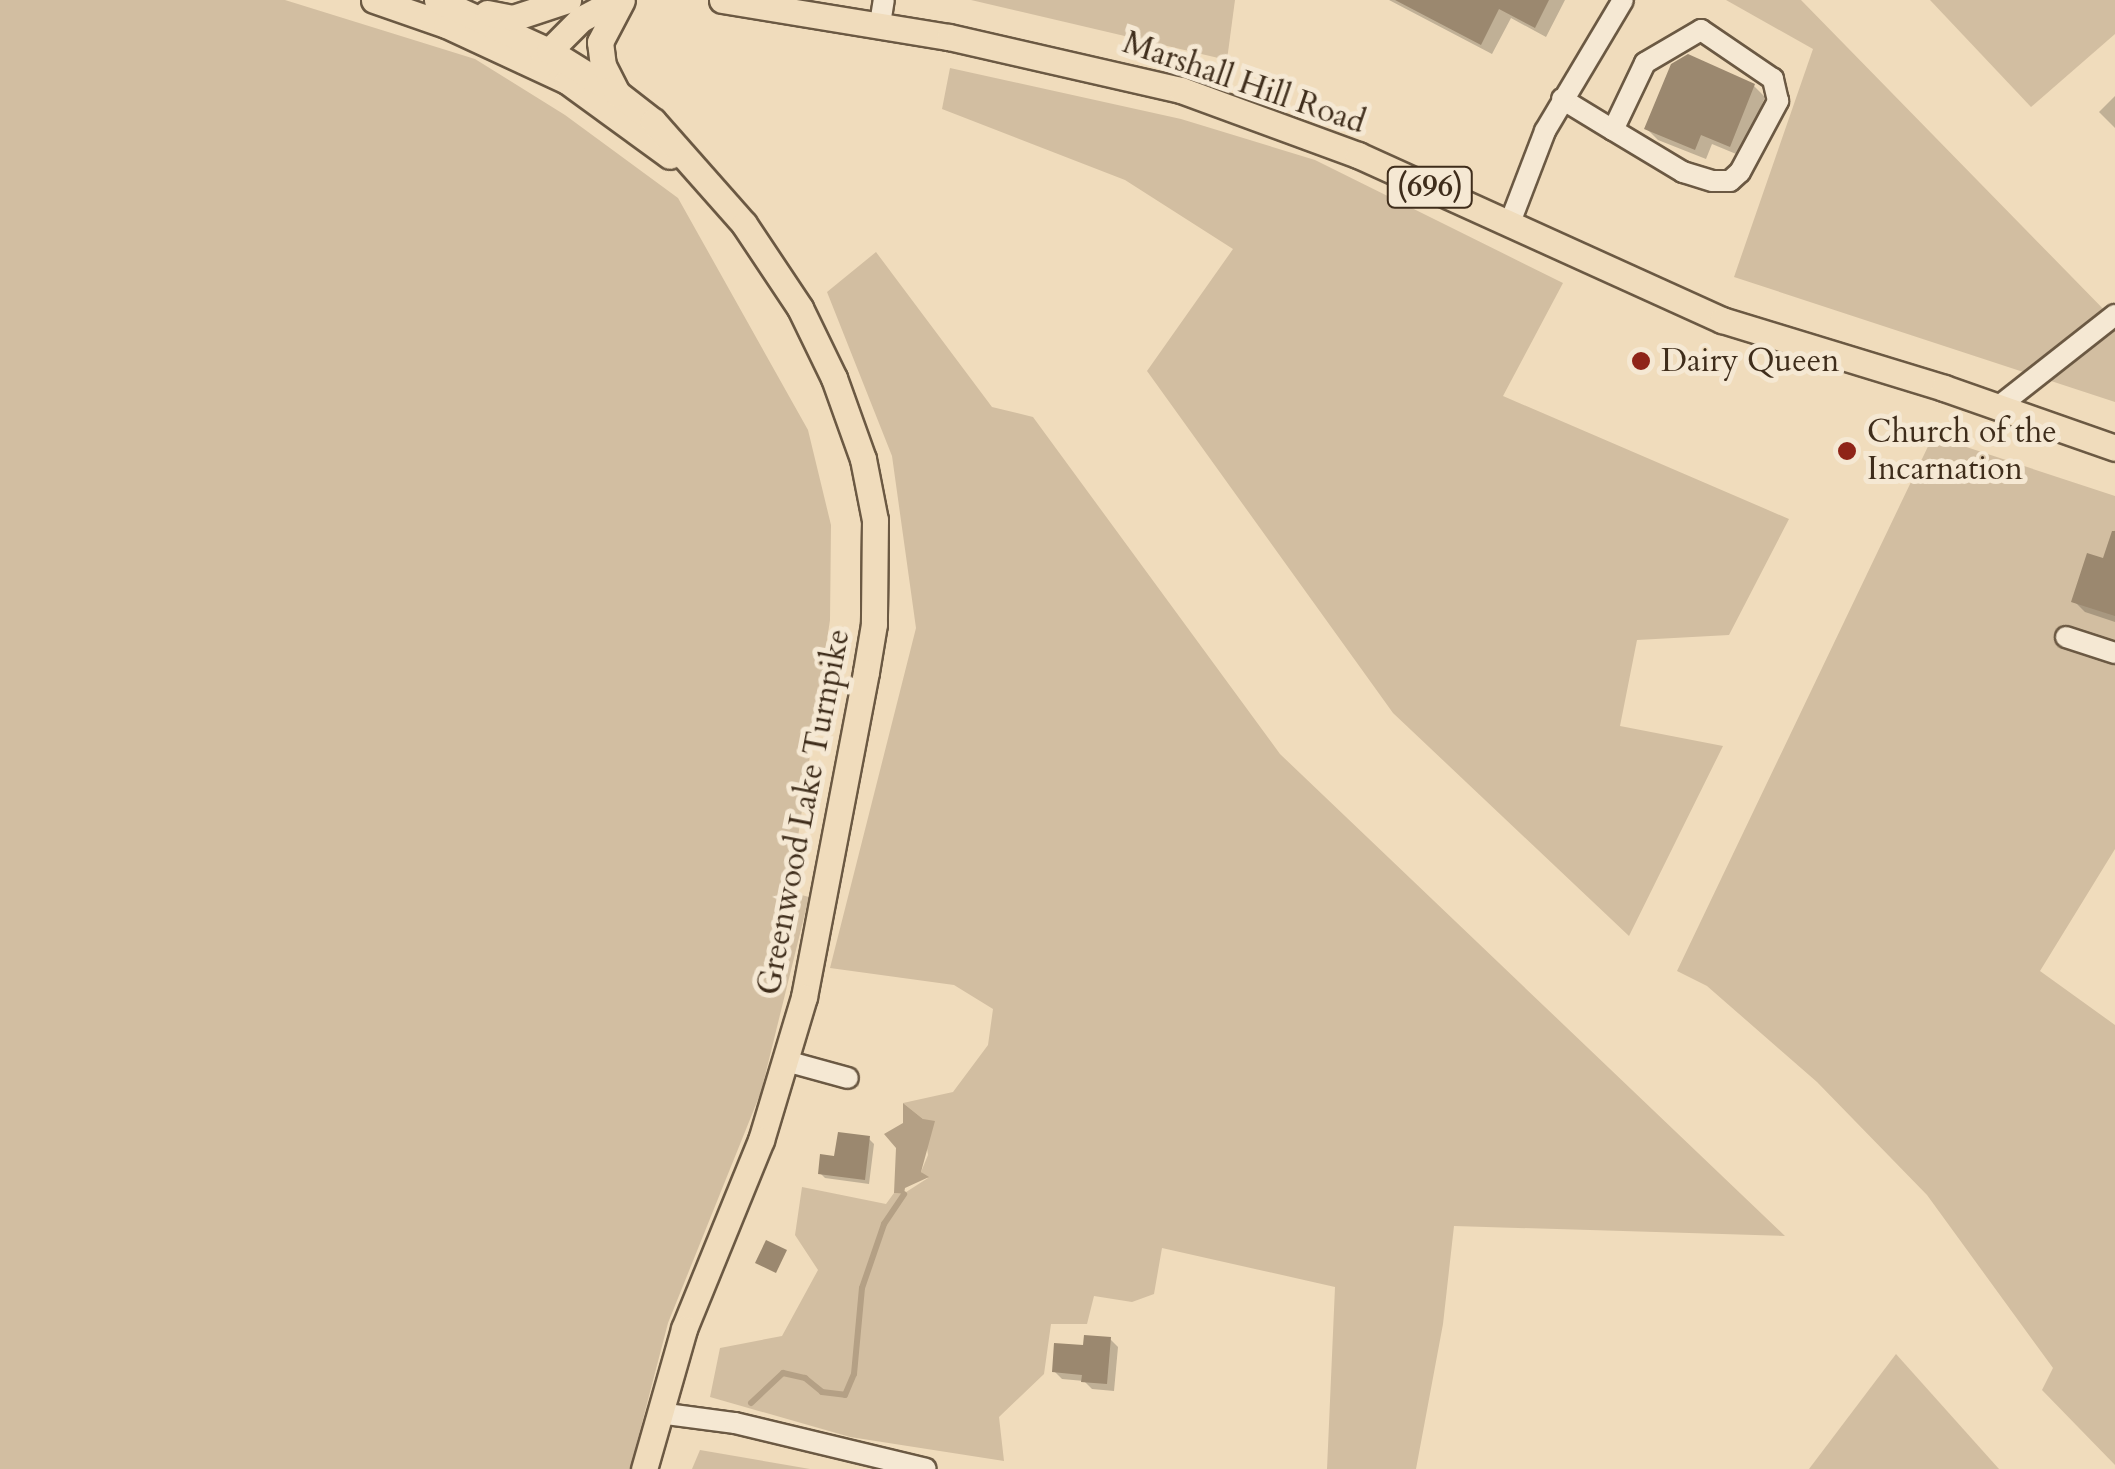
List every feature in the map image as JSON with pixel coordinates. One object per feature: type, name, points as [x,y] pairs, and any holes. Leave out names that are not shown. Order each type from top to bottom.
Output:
[{"type":"main road","name":"Greenwood Lake Turnpike","points":[[374,0],[545,60],[710,186]]},
{"type":"main road","points":[[447,4],[512,18],[568,0]]},
{"type":"main road","points":[[545,60],[581,19],[619,0]]},
{"type":"main road","points":[[617,94],[603,66],[600,42],[619,0]]},
{"type":"main road","name":"Marshall Hill Road","points":[[722,0],[882,12],[1196,96],[1358,155],[1722,320],[2115,448]]},
{"type":"main road","name":"Greenwood Lake Turnpike","points":[[447,4],[545,60],[617,94],[654,121],[744,224],[800,308],[848,415],[874,520],[876,586],[866,672],[822,912],[786,1062],[761,1140],[684,1328],[644,1469]]},
{"type":"street","points":[[1509,225],[1562,100],[1622,0]]},
{"type":"street","points":[[1562,100],[1683,172],[1713,182],[1730,181],[1740,172],[1778,101],[1773,79],[1701,30],[1645,63],[1613,130]]},
{"type":"street","points":[[1998,407],[2115,314]]},
{"type":"street","points":[[2066,636],[2115,653]]},
{"type":"street","points":[[786,1062],[848,1078]]},
{"type":"street","points":[[660,1413],[734,1423],[926,1469]]},
{"type":"shaded area","points":[[0,0],[285,0],[475,59],[565,115],[678,198],[808,430],[831,525],[830,620],[793,871],[794,893],[809,897],[761,1092],[668,1323],[630,1469],[0,1469]]},
{"type":"shaded area","points":[[971,0],[1235,0],[1227,60]]},
{"type":"shaded area","points":[[1726,0],[1801,0],[2115,321],[2115,402],[1734,277],[1813,49]]},
{"type":"shaded area","points":[[1930,0],[2115,0],[2115,34],[2031,107]]},
{"type":"shaded area","points":[[950,68],[1181,119],[1315,160],[1563,283],[1503,396],[1789,519],[1729,635],[1637,640],[1620,726],[1723,746],[1629,936],[1393,713],[1147,371],[1233,249],[1125,180],[942,109]]},
{"type":"shaded area","points":[[876,252],[992,407],[1033,417],[1280,754],[1785,1236],[1454,1226],[1443,1324],[1416,1469],[1327,1469],[1335,1287],[1162,1248],[1154,1294],[1132,1302],[1094,1296],[1087,1324],[1051,1324],[1044,1374],[999,1417],[1004,1461],[850,1437],[710,1397],[720,1348],[782,1336],[818,1270],[795,1235],[802,1187],[886,1204],[894,1193],[903,1194],[928,1178],[921,1172],[928,1155],[923,1119],[903,1103],[953,1092],[988,1045],[993,1009],[954,985],[830,968],[916,628],[892,456],[827,292]]},
{"type":"shaded area","points":[[1933,436],[2115,496],[2115,849],[2040,971],[2115,1025],[2115,1465],[2042,1390],[2053,1368],[1927,1195],[1817,1082],[1707,986],[1677,971]]},
{"type":"shaded area","points":[[903,1103],[923,1119],[935,1121],[921,1172],[929,1177],[905,1188],[904,1194],[894,1193],[896,1148],[884,1134],[903,1123]]},
{"type":"shaded area","points":[[1896,1354],[1999,1469],[1809,1469]]},
{"type":"shaded area","points":[[700,1450],[810,1469],[692,1469]]},
{"type":"building","points":[[1395,0],[1549,0],[1535,28],[1499,9],[1481,45]]},
{"type":"building","points":[[1688,54],[1755,84],[1730,147],[1701,135],[1695,150],[1644,129],[1671,64]]},
{"type":"building","points":[[2112,531],[2115,616],[2071,602],[2087,553],[2103,558]]},
{"type":"building","points":[[838,1132],[870,1136],[865,1180],[818,1174],[820,1154],[834,1156]]},
{"type":"building","points":[[766,1240],[787,1250],[776,1273],[755,1263]]},
{"type":"building","points":[[1084,1335],[1111,1337],[1107,1384],[1081,1382],[1082,1375],[1052,1372],[1054,1343],[1083,1345]]},
{"type":"waterway","points":[[751,1403],[783,1373],[805,1378],[822,1392],[845,1395],[854,1374],[862,1288],[884,1224],[904,1194]]},
{"type":"place","name":"Dairy Queen","points":[[1641,361]]},
{"type":"place","name":"Church of the Incarnation","points":[[1847,451]]}]
